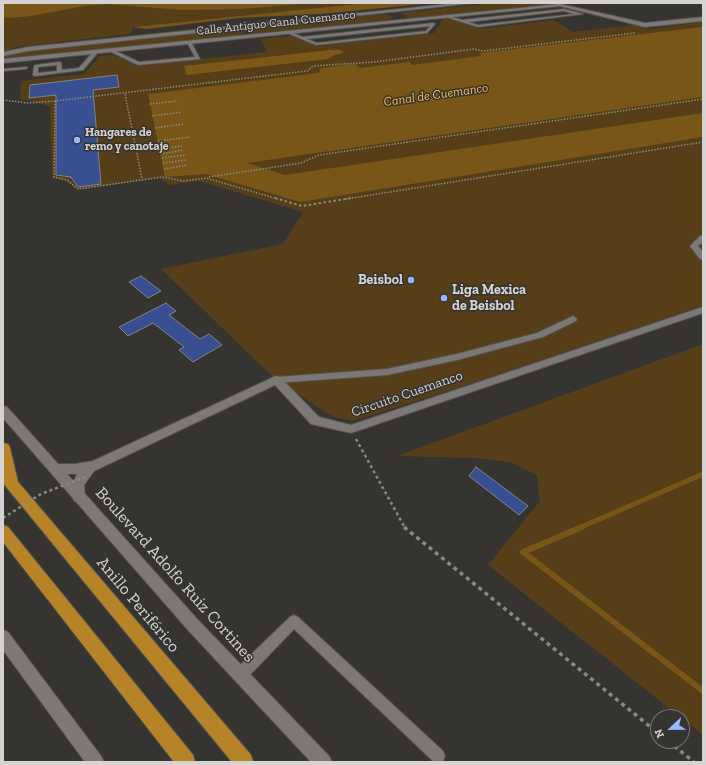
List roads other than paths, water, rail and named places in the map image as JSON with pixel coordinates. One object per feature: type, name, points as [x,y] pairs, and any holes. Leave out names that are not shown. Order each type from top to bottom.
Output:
[{"type":"highway","points":[[3,448],[14,486]]},
{"type":"highway","name":"Anillo Periférico","points":[[3,473],[244,762]]},
{"type":"highway","points":[[3,531],[186,762]]},
{"type":"street","name":"Calle Antiguo Canal Cuemanco","points":[[3,54],[28,49],[230,27],[473,3]]},
{"type":"street","points":[[575,3],[585,11]]},
{"type":"street","name":"Calle Antiguo Canal Cuemanco","points":[[3,61],[560,5],[645,25],[703,19]]},
{"type":"street","points":[[381,12],[398,13],[405,16],[405,18],[398,21]]},
{"type":"street","points":[[230,27],[243,28],[250,32],[237,37]]},
{"type":"street","name":"Circuito Cuemanco","points":[[276,380],[315,421],[351,429],[703,310]]},
{"type":"street","points":[[79,497],[78,485],[81,478],[90,468],[276,380]]},
{"type":"street","name":"Boulevard Adolfo Ruiz Cortines","points":[[3,410],[79,497],[240,675],[323,762]]},
{"type":"street","points":[[55,469],[75,470],[96,465]]},
{"type":"street","points":[[3,637],[95,762]]},
{"type":"lane","points":[[446,16],[462,21],[478,26],[581,14],[564,10],[462,21]]},
{"type":"lane","points":[[287,32],[316,44],[427,32],[433,24],[302,38]]},
{"type":"lane","points":[[109,50],[138,64],[198,58],[190,42]]},
{"type":"lane","points":[[60,72],[59,63],[36,66],[36,75],[60,72],[81,69],[97,51]]},
{"type":"lane","points":[[3,70],[25,68]]},
{"type":"lane","points":[[703,238],[694,246],[703,257]]},
{"type":"lane","points":[[276,380],[387,372],[457,357],[540,335],[573,319]]},
{"type":"lane","points":[[240,675],[294,621],[438,756]]},
{"type":"water","points":[[3,3],[311,3],[242,9],[181,10],[107,4],[10,18],[3,17]]},
{"type":"water","points":[[366,3],[434,3],[320,14],[238,18],[147,29],[133,27]]},
{"type":"water","name":"Canal de Cuemanco","points":[[703,27],[703,97],[247,163],[285,175],[703,113],[703,137],[300,202],[206,174],[165,177],[148,94],[319,73],[321,68],[355,64],[360,68],[410,62],[412,65],[481,56],[479,53]]},
{"type":"waterway","points":[[579,528],[703,474]]},
{"type":"waterway","points":[[582,527],[523,552],[703,691]]},
{"type":"place","name":"Hangares de remo y canotaje","points":[[77,140]]},
{"type":"place","name":"Beisbol","points":[[411,280]]},
{"type":"place","name":"Liga Mexica de Beisbol","points":[[444,298]]}]
